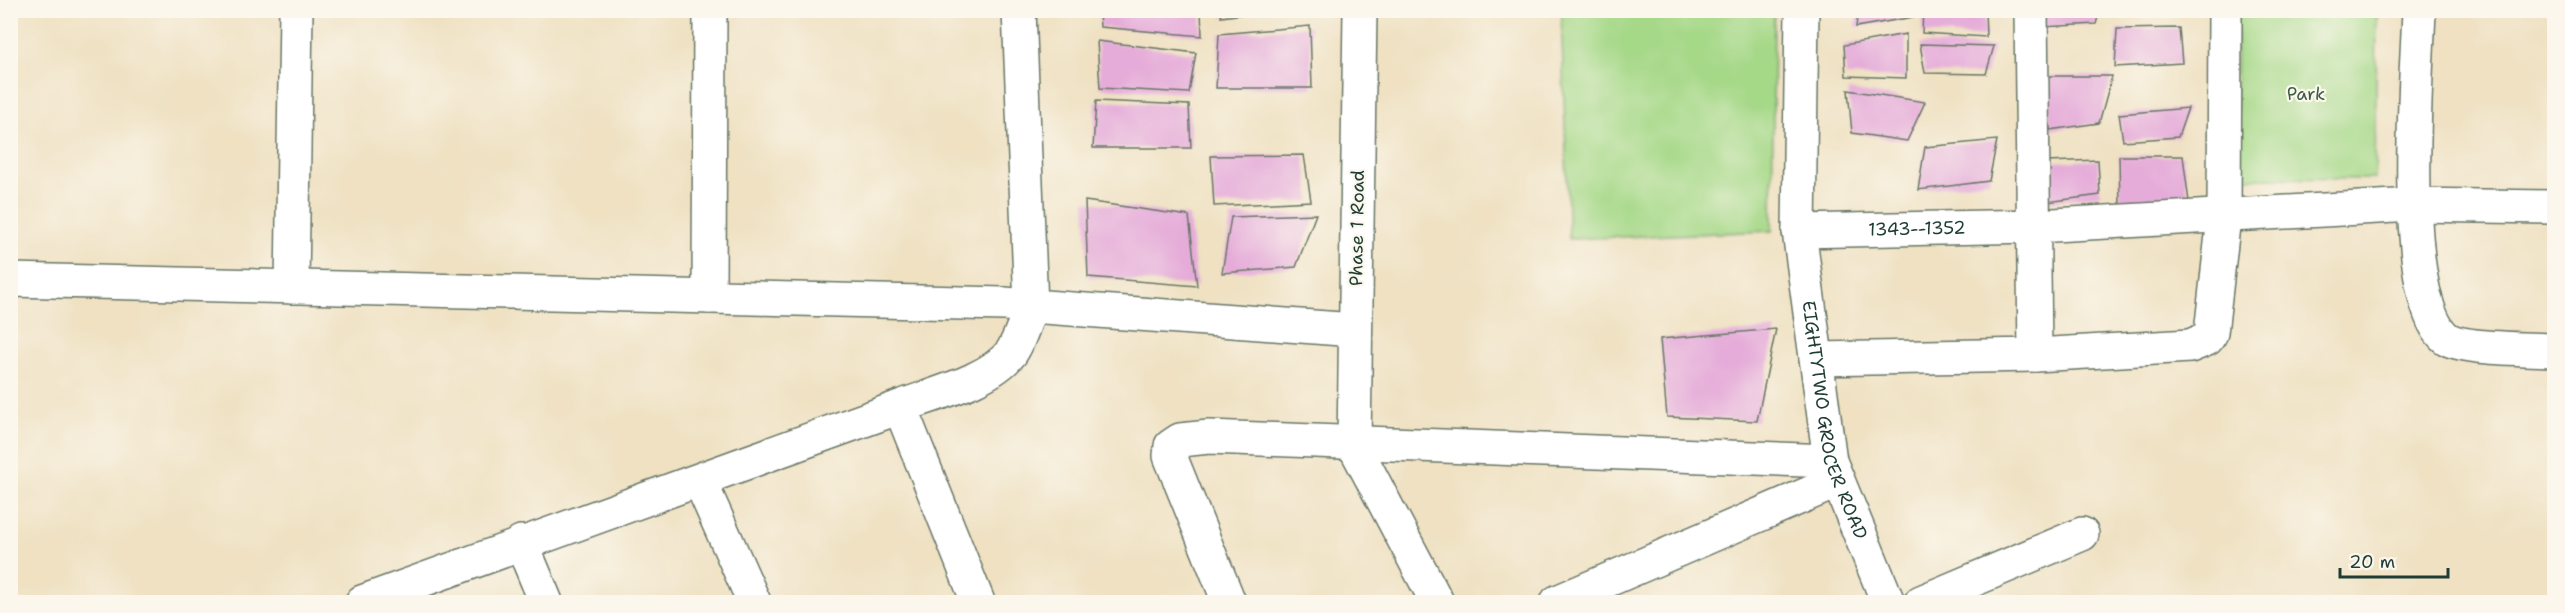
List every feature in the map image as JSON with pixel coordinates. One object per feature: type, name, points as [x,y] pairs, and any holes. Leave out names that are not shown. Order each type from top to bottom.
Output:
[{"type":"street","points":[[292,287],[296,10]]},
{"type":"street","points":[[709,297],[710,10]]},
{"type":"street","points":[[362,603],[441,590],[521,543],[700,481],[900,407],[986,374],[1002,364],[1013,351],[1031,306],[1019,10]]},
{"type":"street","name":"Phase 1 Road","points":[[1354,445],[1360,10]]},
{"type":"street","name":"EIGHTYTWO GROCER ROAD","points":[[1802,10],[1799,231],[1816,359],[1834,471],[1888,603]]},
{"type":"street","points":[[2031,10],[2035,355]]},
{"type":"street","points":[[1816,359],[2035,355],[2167,349],[2190,346],[2207,339],[2214,322],[2224,216],[2226,10]]},
{"type":"street","points":[[2418,10],[2414,205],[2420,280],[2433,320],[2447,338],[2470,345],[2554,350]]},
{"type":"street","name":"1343--1352","points":[[1799,231],[2035,226],[2414,205],[2554,207]]},
{"type":"street","points":[[10,280],[1031,306],[1355,330]]},
{"type":"street","points":[[900,407],[978,603]]},
{"type":"street","points":[[1229,603],[1170,456],[1171,446],[1180,440],[1209,437],[1834,471]]},
{"type":"street","points":[[1354,445],[1437,603]]},
{"type":"street","points":[[1557,603],[1834,471]]},
{"type":"street","points":[[700,481],[754,603]]},
{"type":"street","points":[[1921,603],[2082,534]]},
{"type":"street","points":[[521,543],[546,603]]},
{"type":"green space","points":[[1561,11],[1774,11],[1772,231],[1569,239]]},
{"type":"green space","name":"Park","points":[[2237,11],[2377,11],[2375,179],[2235,178]]},
{"type":"building","points":[[1099,10],[1201,10],[1202,36],[1100,27]]},
{"type":"building","points":[[1222,10],[1258,10],[1258,12],[1221,17]]},
{"type":"building","points":[[1858,10],[1913,10],[1913,17],[1856,27]]},
{"type":"building","points":[[1923,10],[1985,10],[1986,37],[1922,33]]},
{"type":"building","points":[[2044,10],[2100,10],[2096,24],[2042,27]]},
{"type":"building","points":[[1310,26],[1312,88],[1216,88],[1219,34]]},
{"type":"building","points":[[2179,28],[2182,63],[2115,67],[2117,29]]},
{"type":"building","points":[[1906,34],[1906,78],[1846,76],[1844,45]]},
{"type":"building","points":[[1097,41],[1196,53],[1189,93],[1100,88]]},
{"type":"building","points":[[1920,44],[1994,46],[1986,74],[1925,73]]},
{"type":"building","points":[[2047,76],[2112,76],[2099,123],[2050,130]]},
{"type":"building","points":[[1848,90],[1925,102],[1907,141],[1852,133]]},
{"type":"building","points":[[1096,101],[1189,105],[1191,148],[1093,148]]},
{"type":"building","points":[[2188,108],[2178,137],[2123,141],[2119,114]]},
{"type":"building","points":[[1997,140],[1989,181],[1918,190],[1925,147]]},
{"type":"building","points":[[1304,155],[1311,201],[1214,206],[1211,156]]},
{"type":"building","points":[[2119,156],[2183,156],[2189,202],[2120,205]]},
{"type":"building","points":[[2098,160],[2100,195],[2047,202],[2047,162]]},
{"type":"building","points":[[1085,201],[1189,216],[1197,286],[1088,277]]},
{"type":"building","points":[[1316,214],[1296,267],[1222,273],[1231,217]]},
{"type":"building","points":[[1776,329],[1757,421],[1667,417],[1660,339]]}]
